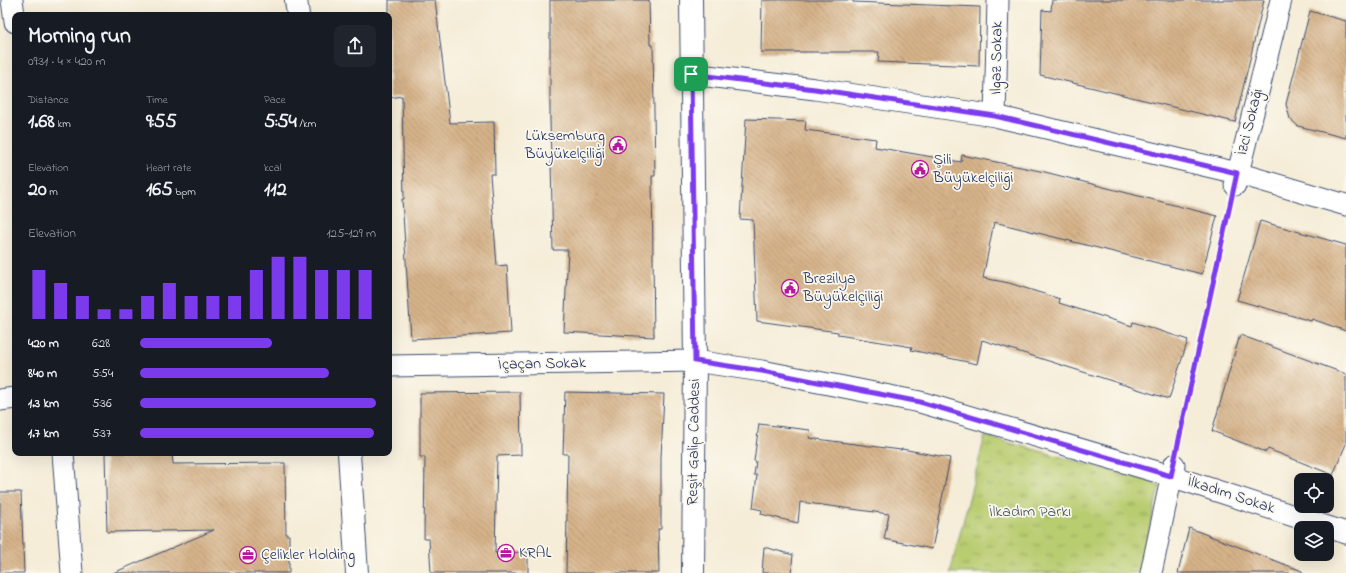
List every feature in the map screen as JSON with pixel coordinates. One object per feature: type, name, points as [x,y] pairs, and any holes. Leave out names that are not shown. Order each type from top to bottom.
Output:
[{"type":"main road","points":[[296,0],[298,12]]},
{"type":"main road","name":"Reşit Galip Caddesi","points":[[691,0],[695,361],[693,573]]},
{"type":"main road","points":[[350,456],[357,573]]},
{"type":"street","points":[[12,0],[14,12]]},
{"type":"street","name":"Ilgaz Sokak","points":[[995,116],[998,0]]},
{"type":"street","name":"İzci Sokağı","points":[[1236,179],[1281,0]]},
{"type":"street","points":[[691,74],[815,89],[995,116],[1236,179],[1346,205]]},
{"type":"street","name":"İçaçan Sokak","points":[[392,366],[695,361]]},
{"type":"street","name":"İlkadım Sokak","points":[[695,361],[762,371],[920,402],[1172,470],[1346,532]]},
{"type":"street","points":[[0,400],[12,398]]},
{"type":"street","points":[[63,456],[72,573]]},
{"type":"street","points":[[1151,573],[1172,470]]},
{"type":"path","points":[[1172,470],[1236,179]]},
{"type":"green space","name":"İlkadım Parkı","points":[[985,436],[1160,484],[1139,573],[950,573]]},
{"type":"building","points":[[389,0],[435,0],[450,123],[494,122],[495,174],[490,174],[497,266],[507,265],[511,333],[411,339],[402,199],[404,199],[402,96],[392,98],[392,12],[389,12]]},
{"type":"building","points":[[550,0],[649,0],[650,45],[653,45],[655,176],[652,176],[654,337],[564,332],[568,250],[553,250],[550,118]]},
{"type":"building","points":[[762,0],[853,0],[853,2],[980,7],[979,66],[878,62],[879,52],[761,52]]},
{"type":"building","points":[[1052,0],[1264,0],[1235,122],[1040,75],[1042,10],[1051,11]]},
{"type":"building","points":[[1310,11],[1346,21],[1346,138],[1298,126],[1290,119],[1286,104]]},
{"type":"building","points":[[746,119],[806,121],[805,130],[876,139],[875,147],[961,162],[962,155],[1045,172],[1217,216],[1202,274],[994,222],[983,278],[1009,283],[1060,299],[1059,303],[1132,326],[1133,322],[1188,340],[1169,399],[982,340],[977,364],[911,350],[912,347],[838,335],[838,332],[757,321],[753,220],[740,219]]},
{"type":"building","points":[[1260,221],[1346,245],[1346,331],[1312,319],[1311,321],[1237,300]]},
{"type":"building","points":[[1240,335],[1346,374],[1346,444],[1334,473],[1328,473],[1268,449],[1266,452],[1212,431]]},
{"type":"building","points":[[520,392],[521,455],[497,456],[495,553],[528,552],[528,573],[431,573],[429,539],[424,539],[425,457],[420,457],[420,393]]},
{"type":"building","points":[[565,392],[664,394],[661,457],[661,529],[658,529],[659,573],[566,573],[568,454],[563,454]]},
{"type":"building","points":[[759,424],[810,430],[809,438],[902,449],[950,458],[932,549],[884,539],[889,514],[800,502],[798,523],[761,514],[762,510],[753,508],[757,475],[754,475],[756,461],[754,461]]},
{"type":"building","points":[[105,456],[172,456],[173,464],[285,463],[286,535],[289,535],[289,573],[113,573],[214,530],[107,532]]},
{"type":"building","points":[[0,492],[21,492],[24,573],[0,573]]},
{"type":"building","points":[[1189,528],[1302,571],[1302,573],[1178,573]]},
{"type":"building","points":[[764,547],[793,555],[791,573],[762,573]]},
{"type":"place","name":"Lüksemburg Büyükelçiliği","points":[[618,145]]},
{"type":"place","name":"Şili Büyükelçiliği","points":[[920,169]]},
{"type":"place","name":"Brezilya Büyükelçiliği","points":[[790,288]]},
{"type":"place","name":"KRAL","points":[[506,553]]},
{"type":"place","name":"Çelikler Holding","points":[[248,555]]},
{"type":"route","points":[[691,74],[815,89],[995,116],[1237,173],[1171,476],[920,402],[762,371],[695,361],[691,74]]}]
